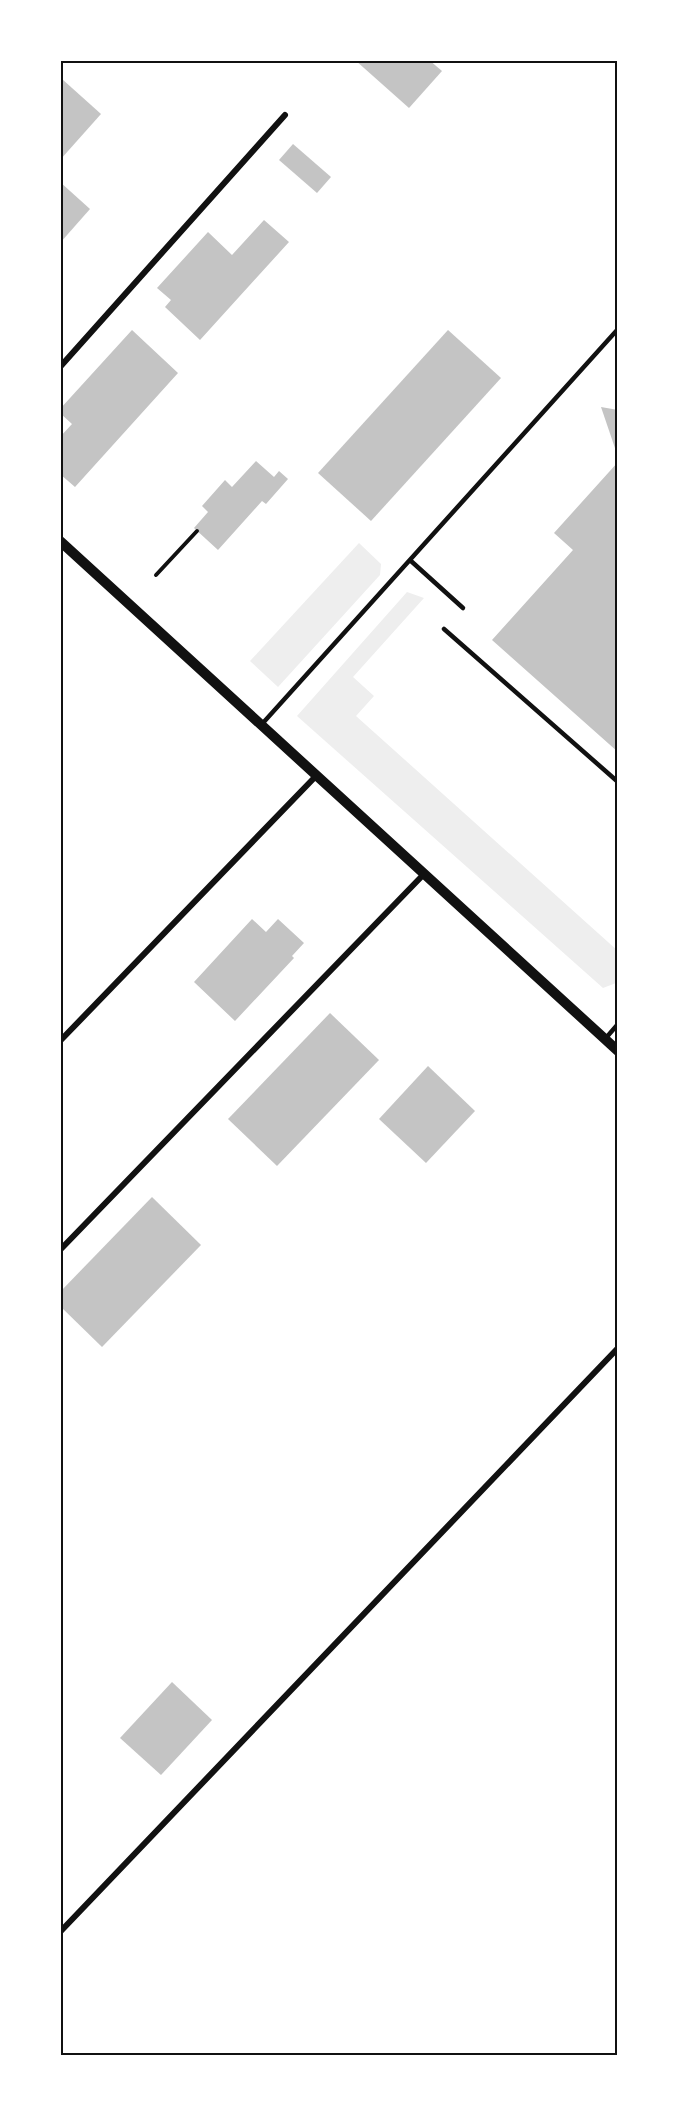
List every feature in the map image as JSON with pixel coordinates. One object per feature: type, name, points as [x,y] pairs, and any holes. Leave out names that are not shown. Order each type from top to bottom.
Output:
[{"type":"street","points":[[60,367],[285,115]]},
{"type":"street","points":[[60,541],[618,1051]]},
{"type":"street","points":[[60,1041],[316,776]]},
{"type":"street","points":[[60,1250],[424,874]]},
{"type":"street","points":[[60,1932],[618,1348]]},
{"type":"lane","points":[[262,724],[618,329]]},
{"type":"lane","points":[[411,561],[463,608]]},
{"type":"lane","points":[[444,629],[618,782]]},
{"type":"lane","points":[[604,1039],[618,1024]]},
{"type":"path","points":[[156,575],[197,531]]},
{"type":"shaded area","points":[[359,543],[381,564],[380,575],[278,687],[250,661]]},
{"type":"shaded area","points":[[407,592],[424,598],[353,677],[374,696],[356,716],[618,951],[616,983],[603,988],[297,716]]},
{"type":"building","points":[[355,60],[429,60],[442,71],[409,108]]},
{"type":"building","points":[[62,79],[101,114],[60,160],[60,81]]},
{"type":"building","points":[[293,144],[331,177],[317,193],[279,160]]},
{"type":"building","points":[[60,182],[90,209],[60,243]]},
{"type":"building","points":[[264,220],[289,242],[200,340],[165,307],[171,300],[157,288],[208,232],[232,255]]},
{"type":"building","points":[[132,330],[178,373],[75,487],[60,474],[60,437],[72,424],[60,413],[60,409]]},
{"type":"building","points":[[448,330],[501,378],[371,521],[318,473]]},
{"type":"building","points":[[601,407],[618,410],[618,457]]},
{"type":"building","points":[[256,461],[274,477],[279,471],[288,479],[266,504],[262,501],[218,550],[194,528],[208,512],[202,506],[225,480],[232,487]]},
{"type":"building","points":[[618,462],[618,752],[492,640],[573,550],[554,533]]},
{"type":"building","points":[[252,919],[266,932],[278,919],[304,943],[292,956],[294,958],[235,1021],[194,982]]},
{"type":"building","points":[[330,1013],[379,1060],[277,1166],[228,1119]]},
{"type":"building","points":[[428,1066],[475,1111],[426,1163],[379,1119]]},
{"type":"building","points":[[152,1197],[201,1245],[102,1347],[60,1306],[60,1292]]},
{"type":"building","points":[[172,1682],[212,1720],[161,1775],[120,1738]]}]
